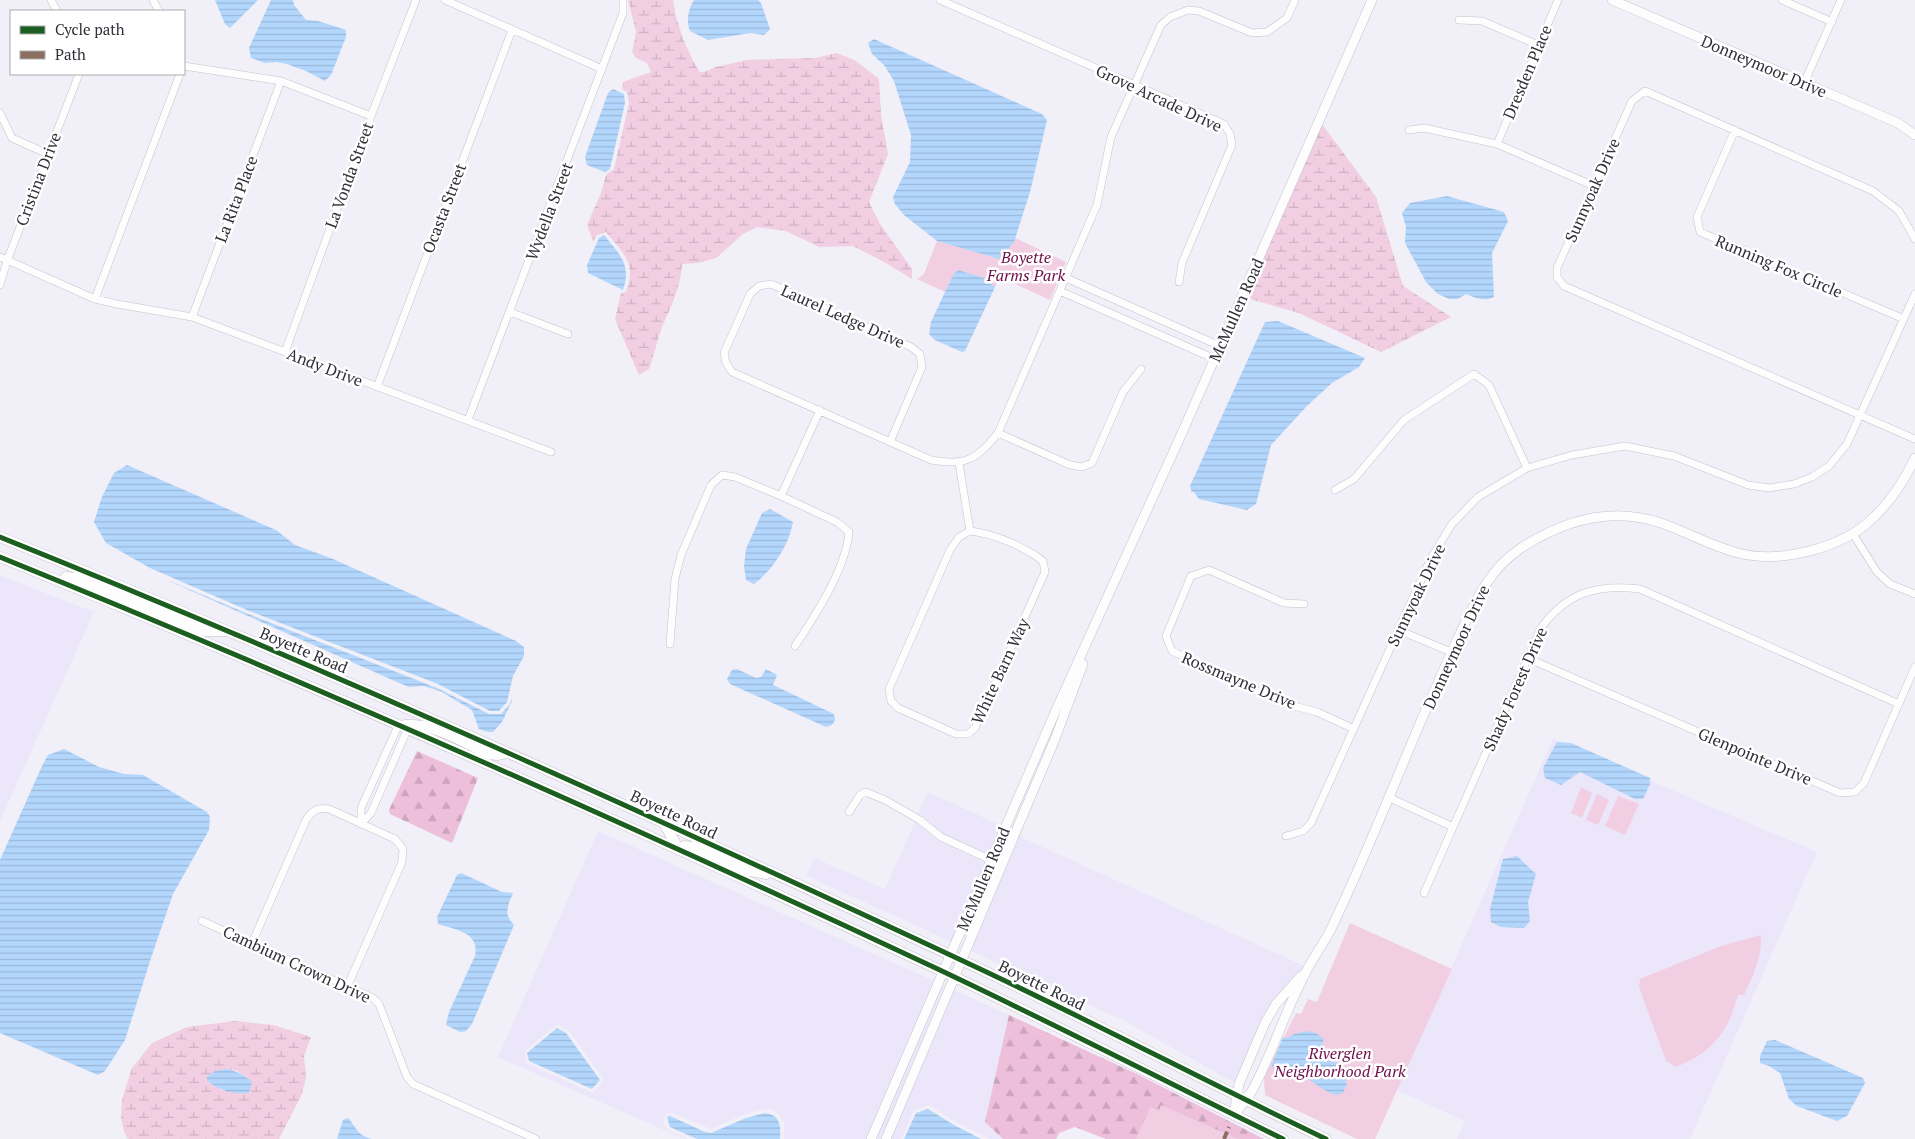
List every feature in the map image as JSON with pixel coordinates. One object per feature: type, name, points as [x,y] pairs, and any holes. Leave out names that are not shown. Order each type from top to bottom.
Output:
[{"type":"main road","name":"Boyette Road","points":[[0,537],[228,631],[601,794],[950,955],[1326,1139]]},
{"type":"main road","name":"Boyette Road","points":[[0,557],[403,726],[679,850],[943,971],[1283,1139]]},
{"type":"main road","points":[[61,582],[66,577],[74,578],[196,628],[218,632],[228,631]]},
{"type":"main road","points":[[403,726],[418,724],[489,754],[508,753]]},
{"type":"main road","points":[[664,823],[679,850],[684,846],[693,847],[744,870],[760,874],[775,874]]},
{"type":"street","name":"La Vonda Street","points":[[285,352],[371,116],[416,0]]},
{"type":"street","points":[[445,0],[602,70]]},
{"type":"street","name":"Wydella Street","points":[[468,420],[624,13],[623,0]]},
{"type":"street","name":"Grove Arcade Drive","points":[[940,0],[1224,124],[1230,134],[1232,145],[1182,263],[1179,282]]},
{"type":"street","points":[[970,530],[959,463],[975,456],[986,448],[998,433],[1097,205],[1112,138],[1161,25],[1170,17],[1188,10],[1199,11],[1252,33],[1267,32],[1287,18],[1295,0]]},
{"type":"street","name":"McMullen Road","points":[[886,1139],[1099,619],[1372,0]]},
{"type":"street","name":"Dresden Place","points":[[1497,144],[1558,0]]},
{"type":"street","name":"Donneymoor Drive","points":[[1612,0],[1898,123],[1915,134]]},
{"type":"street","points":[[1782,0],[1832,22]]},
{"type":"street","points":[[1804,83],[1842,0]]},
{"type":"street","points":[[1459,20],[1482,21],[1538,46]]},
{"type":"street","name":"Ocasta Street","points":[[377,387],[512,30]]},
{"type":"street","points":[[185,66],[281,82],[371,116]]},
{"type":"street","name":"Cristina Drive","points":[[0,285],[7,261],[79,75]]},
{"type":"street","points":[[95,299],[180,75]]},
{"type":"street","name":"La Rita Place","points":[[192,317],[281,82]]},
{"type":"street","name":"Sunnyoak Drive","points":[[1915,239],[1899,211],[1874,191],[1645,91],[1632,101],[1557,268],[1557,277],[1564,286],[1915,439]]},
{"type":"street","points":[[0,113],[12,138],[48,154]]},
{"type":"street","points":[[1409,130],[1424,128],[1497,144],[1594,186]]},
{"type":"street","name":"Running Fox Circle","points":[[1735,130],[1697,217],[1700,232],[1904,319]]},
{"type":"street","name":"Andy Drive","points":[[0,257],[95,299],[192,317],[551,452]]},
{"type":"street","points":[[1066,278],[1220,346]]},
{"type":"street","name":"Laurel Ledge Drive","points":[[890,442],[922,367],[920,354],[911,347],[771,284],[759,286],[750,294],[724,353],[726,363],[732,372],[820,410],[890,442],[931,460],[959,463]]},
{"type":"street","points":[[1060,291],[1214,359]]},
{"type":"street","name":"Sunnyoak Drive","points":[[1286,836],[1303,831],[1311,823],[1431,558],[1452,524],[1478,496],[1527,468],[1572,455],[1625,446],[1674,456],[1748,485],[1769,488],[1794,484],[1812,477],[1829,466],[1847,444],[1915,294]]},
{"type":"street","points":[[510,312],[568,334]]},
{"type":"street","points":[[998,433],[1070,466],[1082,467],[1092,463],[1124,392],[1141,369]]},
{"type":"street","points":[[1335,490],[1354,478],[1404,420],[1474,374],[1489,384],[1527,468]]},
{"type":"street","points":[[781,496],[820,410]]},
{"type":"street","name":"Donneymoor Drive","points":[[1241,1098],[1252,1090],[1305,972],[1328,935],[1451,652],[1479,593],[1491,574],[1518,550],[1549,531],[1572,521],[1601,516],[1632,517],[1660,522],[1740,554],[1791,556],[1819,548],[1852,534],[1874,518],[1893,496],[1915,458]]},
{"type":"street","points":[[670,644],[675,578],[681,555],[711,485],[722,475],[735,477],[781,496],[837,522],[849,532],[848,547],[820,608],[795,646]]},
{"type":"street","name":"White Barn Way","points":[[970,530],[985,533],[1033,553],[1043,561],[1045,572],[975,728],[968,734],[956,734],[898,708],[891,701],[889,690],[950,550],[959,537],[970,530]]},
{"type":"street","points":[[1852,534],[1877,572],[1890,584],[1915,594]]},
{"type":"street","name":"Rossmayne Drive","points":[[1304,604],[1284,603],[1209,570],[1191,576],[1166,636],[1172,651],[1282,703],[1317,712],[1354,729]]},
{"type":"street","name":"Shady Forest Drive","points":[[1424,893],[1541,628],[1550,615],[1561,605],[1578,595],[1595,589],[1618,586],[1640,589],[1899,704]]},
{"type":"street","points":[[1398,630],[1451,652]]},
{"type":"street","name":"Glenpointe Drive","points":[[1527,658],[1840,793],[1855,792],[1864,783],[1915,667]]},
{"type":"street","name":"McMullen Road","points":[[870,1139],[991,860],[1067,697]]},
{"type":"street","points":[[361,824],[371,813],[403,726]]},
{"type":"street","points":[[361,824],[361,808],[403,726]]},
{"type":"street","points":[[849,812],[860,795],[866,792],[885,800],[920,820],[945,840],[991,860]]},
{"type":"street","points":[[1388,798],[1453,827]]},
{"type":"street","points":[[252,942],[309,815],[324,808],[395,839],[403,849],[402,862],[348,985]]},
{"type":"street","name":"Cambium Crown Drive","points":[[202,920],[369,994],[376,1000],[407,1077],[413,1084],[536,1139]]},
{"type":"street","name":"Donneymoor Drive","points":[[1234,1115],[1241,1098],[1239,1084],[1270,1012],[1305,972]]},
{"type":"shaded area","points":[[0,575],[94,612],[0,821]]},
{"type":"shaded area","points":[[1553,739],[1817,852],[1690,1139],[1457,1139],[1465,1121],[1397,1090]]},
{"type":"shaded area","points":[[928,792],[1002,826],[989,854],[943,834],[918,814]]},
{"type":"shaded area","points":[[915,822],[939,841],[986,863],[952,942],[807,876],[814,858],[885,889]]},
{"type":"shaded area","points":[[598,831],[934,981],[866,1139],[784,1139],[784,1122],[780,1115],[773,1110],[765,1109],[745,1114],[711,1129],[672,1113],[666,1114],[664,1124],[667,1129],[687,1139],[685,1139],[498,1057]],"holes":[[[558,1024],[568,1030],[603,1078],[602,1083],[593,1093],[526,1063],[525,1051]]]},
{"type":"shaded area","points":[[1018,833],[1023,838],[1304,966],[1267,1010],[1235,1083],[1125,1021],[969,950]]},
{"type":"shaded area","points":[[941,984],[945,985],[881,1139],[875,1139]]},
{"type":"shaded area","points":[[952,989],[1009,1015],[985,1122],[1003,1139],[990,1139],[956,1122],[929,1105],[914,1110],[901,1139],[890,1139]]},
{"type":"green space","points":[[628,0],[673,0],[683,37],[700,72],[747,60],[815,58],[837,53],[856,61],[879,79],[881,115],[888,154],[869,202],[880,224],[912,269],[912,279],[853,246],[819,247],[786,231],[757,227],[743,234],[716,258],[698,263],[682,264],[678,289],[662,327],[649,369],[639,375],[615,319],[621,293],[626,292],[629,282],[629,266],[623,253],[606,232],[597,235],[593,241],[587,225],[601,193],[606,175],[614,169],[629,103],[627,92],[622,89],[623,82],[651,72],[647,63],[636,58],[632,52],[636,32]]},
{"type":"green space","points":[[1322,124],[1376,197],[1403,286],[1451,317],[1381,352],[1299,313],[1246,298]]},
{"type":"green space","name":"Boyette Farms Park","points":[[1015,238],[1066,262],[1050,300],[1000,277],[995,287],[984,278],[953,275],[945,292],[917,279],[924,274],[937,241],[999,259],[1014,242]]},
{"type":"green space","points":[[417,751],[478,778],[452,843],[390,814],[389,810]]},
{"type":"green space","points":[[1581,787],[1592,793],[1582,818],[1571,813]]},
{"type":"green space","points":[[1597,794],[1609,800],[1598,825],[1586,820]]},
{"type":"green space","points":[[1618,796],[1639,804],[1625,835],[1605,826]]},
{"type":"green space","name":"Riverglen Neighborhood Park","points":[[1350,923],[1452,969],[1375,1139],[1357,1139],[1265,1095],[1264,1077],[1296,1013],[1301,1014],[1308,999],[1317,1002]]},
{"type":"green space","points":[[1761,935],[1760,951],[1751,980],[1744,995],[1738,995],[1729,1020],[1717,1040],[1699,1055],[1676,1067],[1666,1061],[1639,987],[1640,979],[1721,946]]},
{"type":"green space","points":[[1009,1015],[1135,1073],[1264,1139],[1106,1139],[1075,1127],[1059,1133],[1056,1139],[1003,1139],[985,1122]]},
{"type":"green space","points":[[236,1021],[273,1025],[311,1037],[304,1056],[306,1077],[302,1094],[279,1139],[128,1139],[124,1132],[121,1117],[122,1099],[132,1068],[152,1043],[187,1027]],"holes":[[[226,1069],[237,1071],[248,1078],[243,1094],[221,1090],[215,1071]]]},
{"type":"green space","points":[[1161,1105],[1238,1139],[1136,1139],[1150,1107],[1159,1111]]},
{"type":"water","points":[[215,0],[258,0],[230,28],[225,24]]},
{"type":"water","points":[[271,0],[293,0],[294,5],[306,20],[318,21],[346,30],[346,37],[331,75],[325,81],[287,64],[265,63],[251,58],[249,48]]},
{"type":"water","points":[[694,0],[758,0],[761,3],[770,29],[764,35],[750,33],[708,40],[690,31],[688,16]]},
{"type":"water","points":[[874,39],[1042,114],[1047,120],[1030,192],[1014,242],[999,259],[937,241],[904,215],[895,204],[893,197],[910,162],[911,135],[894,81],[884,65],[872,54],[868,43]]},
{"type":"water","points":[[613,89],[624,94],[625,103],[610,169],[605,172],[587,165],[585,157],[608,93]]},
{"type":"water","points":[[1447,196],[1504,212],[1508,221],[1492,253],[1494,297],[1483,299],[1466,294],[1458,299],[1449,299],[1438,294],[1426,282],[1405,243],[1406,227],[1402,213],[1410,203]]},
{"type":"water","points":[[604,235],[623,260],[626,273],[623,290],[588,273],[587,265],[599,238]]},
{"type":"water","points":[[958,270],[984,278],[995,287],[965,351],[962,352],[935,340],[929,334],[931,322],[953,275]]},
{"type":"water","points":[[1278,321],[1365,358],[1359,367],[1332,383],[1307,406],[1271,445],[1256,504],[1247,510],[1199,499],[1193,491],[1192,493],[1190,486],[1265,322]]},
{"type":"water","points":[[127,465],[276,530],[295,545],[333,559],[516,641],[524,647],[524,656],[513,676],[507,702],[499,711],[490,711],[438,684],[247,610],[150,568],[106,543],[94,522],[102,497],[114,473]]},
{"type":"water","points":[[770,509],[793,522],[788,540],[779,557],[761,579],[754,584],[746,580],[744,566],[746,549],[762,513]]},
{"type":"water","points":[[160,577],[437,688],[489,714],[501,714],[510,704],[512,698],[512,701],[502,722],[493,732],[479,729],[472,710],[440,691],[423,686],[409,687]]},
{"type":"water","points":[[737,669],[756,678],[761,677],[766,669],[777,675],[773,685],[834,714],[835,720],[832,725],[826,727],[730,684],[727,679],[732,670]]},
{"type":"water","points":[[1557,742],[1571,743],[1650,778],[1650,784],[1643,799],[1635,799],[1580,772],[1561,785],[1545,778],[1543,768]]},
{"type":"water","points":[[64,749],[99,767],[124,774],[143,775],[207,812],[210,817],[209,830],[173,894],[125,1040],[105,1071],[98,1075],[0,1033],[0,860],[48,755]]},
{"type":"water","points":[[1517,856],[1536,874],[1528,902],[1530,921],[1524,928],[1501,927],[1491,922],[1490,909],[1503,859]]},
{"type":"water","points":[[461,873],[502,892],[513,893],[508,905],[508,917],[514,925],[472,1024],[466,1031],[460,1032],[446,1025],[449,1012],[475,956],[476,948],[474,942],[465,933],[438,924],[437,917],[457,875]]},
{"type":"water","points":[[557,1028],[566,1033],[600,1080],[592,1089],[529,1061],[527,1053]]},
{"type":"water","points":[[1306,1031],[1316,1033],[1324,1039],[1322,1052],[1324,1056],[1330,1061],[1340,1063],[1347,1084],[1343,1093],[1337,1095],[1330,1093],[1300,1075],[1273,1069],[1272,1064],[1283,1037],[1287,1038]]},
{"type":"water","points":[[1775,1040],[1863,1078],[1865,1083],[1847,1116],[1837,1121],[1797,1106],[1789,1099],[1780,1073],[1760,1063],[1760,1056],[1767,1041]]},
{"type":"water","points":[[226,1069],[240,1073],[252,1082],[249,1093],[226,1091],[216,1087],[207,1080],[207,1077],[215,1071]]},
{"type":"water","points":[[928,1109],[981,1139],[904,1139],[916,1113]]},
{"type":"water","points":[[765,1113],[777,1118],[780,1139],[697,1139],[670,1127],[667,1117],[670,1116],[711,1133],[746,1118]]},
{"type":"water","points":[[348,1118],[360,1133],[371,1139],[337,1139],[343,1120]]},
{"type":"marked path","points":[[1224,1139],[1229,1127]]},
{"type":"cycle path","points":[[0,537],[247,639],[614,800],[978,968],[1326,1139]]},
{"type":"cycle path","points":[[0,557],[234,654],[466,754],[697,858],[972,985],[1283,1139]]}]
